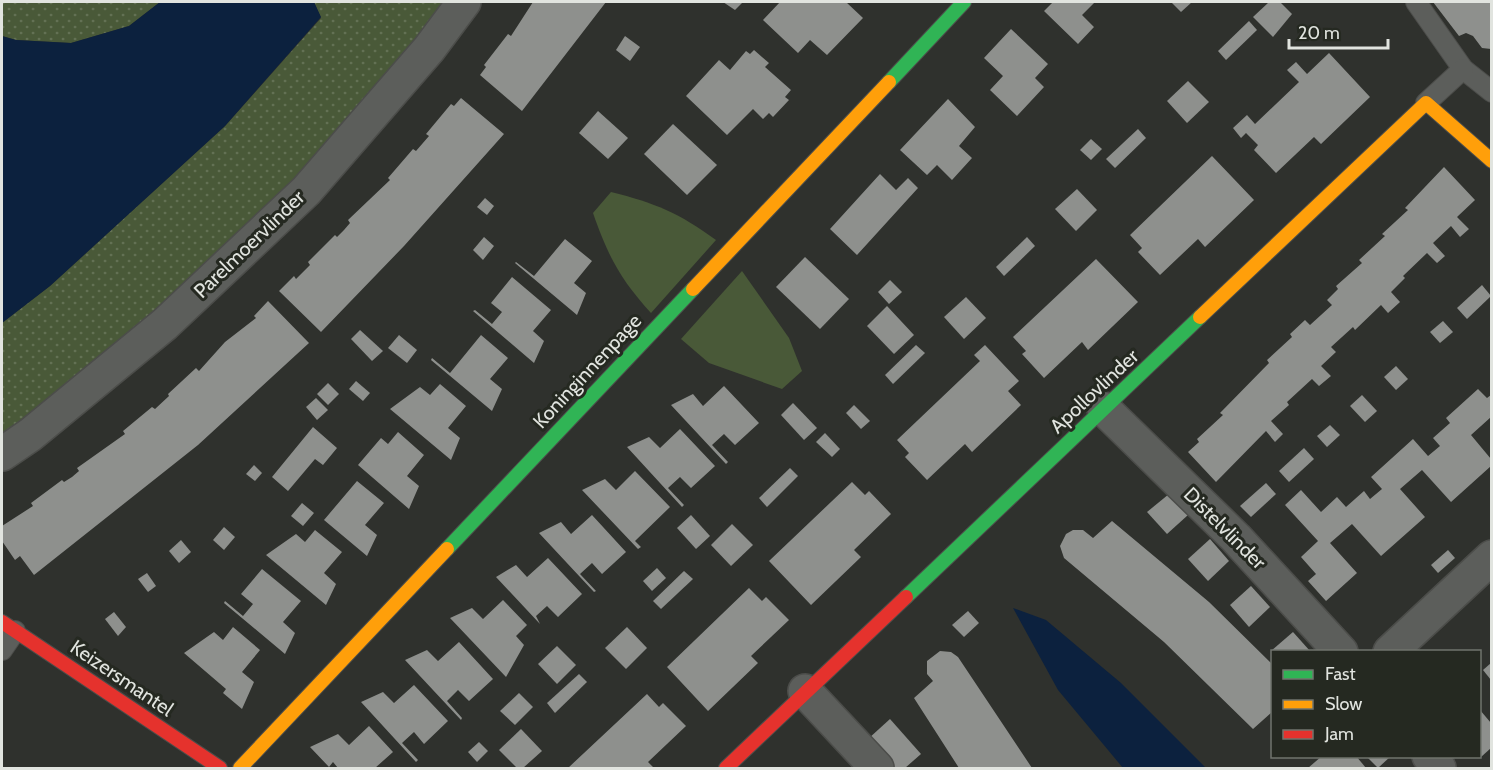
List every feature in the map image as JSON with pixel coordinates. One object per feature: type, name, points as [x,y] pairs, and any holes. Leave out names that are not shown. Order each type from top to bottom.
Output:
[{"type":"street","name":"Parelmoervlinder","points":[[2,454],[30,435],[165,324],[306,190],[429,50],[464,2]]},
{"type":"street","name":"Koninginnenpage","points":[[240,768],[964,2]]},
{"type":"street","points":[[1426,103],[1491,161]]},
{"type":"street","name":"Apollovlinder","points":[[726,768],[1426,103]]},
{"type":"street","name":"Distelvlinder","points":[[1104,409],[1236,538],[1340,650]]},
{"type":"street","points":[[1391,650],[1491,557]]},
{"type":"street","name":"Keizersmantel","points":[[8,626],[220,768]]},
{"type":"street","points":[[805,691],[877,768]]},
{"type":"lane","points":[[1416,2],[1463,69],[1491,92]]},
{"type":"lane","points":[[1426,103],[1463,69]]},
{"type":"lane","points":[[2,650],[8,626]]},
{"type":"green space","points":[[2,2],[160,2],[129,26],[71,43],[16,40],[2,36]]},
{"type":"green space","points":[[314,2],[457,2],[217,268],[2,441],[2,323],[50,286],[225,126],[321,18]]},
{"type":"green space","points":[[611,192],[666,210],[716,240],[651,313],[616,266],[593,213]]},
{"type":"green space","points":[[742,271],[789,338],[802,371],[782,389],[709,363],[681,339]]},
{"type":"water","points":[[160,2],[314,2],[321,17],[225,126],[50,286],[2,323],[2,36],[16,40],[71,43],[129,26]]},
{"type":"water","points":[[1013,608],[1046,620],[1121,683],[1206,768],[1123,768],[1058,690]]},
{"type":"building","points":[[533,2],[606,2],[522,111],[480,75],[486,67],[484,65],[508,34],[511,36]]},
{"type":"building","points":[[723,2],[743,2],[735,10]]},
{"type":"building","points":[[780,2],[846,2],[863,18],[827,55],[810,40],[798,53],[763,20]]},
{"type":"building","points":[[1053,2],[1095,2],[1082,15],[1094,27],[1078,44],[1044,11]]},
{"type":"building","points":[[1171,2],[1192,2],[1181,12]]},
{"type":"building","points":[[1269,2],[1280,2],[1292,14],[1273,37],[1253,17]]},
{"type":"building","points":[[1433,2],[1491,2],[1491,49],[1482,48],[1473,36],[1466,33],[1459,36]]},
{"type":"building","points":[[1249,21],[1257,30],[1226,60],[1218,51]]},
{"type":"building","points":[[1011,29],[1048,64],[1035,78],[1044,87],[1017,116],[990,90],[1003,76],[984,58]]},
{"type":"building","points":[[625,36],[640,47],[630,61],[616,50]]},
{"type":"building","points":[[754,50],[769,63],[765,67],[791,90],[785,97],[789,100],[773,117],[769,113],[763,119],[753,109],[727,135],[686,96],[719,60],[730,70],[746,51],[750,54]]},
{"type":"building","points":[[1329,53],[1370,97],[1321,144],[1314,137],[1276,173],[1254,150],[1258,145],[1246,133],[1241,138],[1233,128],[1247,115],[1255,124],[1299,82],[1287,70],[1296,62],[1307,74]]},
{"type":"building","points":[[1188,81],[1209,102],[1187,123],[1167,101]]},
{"type":"building","points":[[461,98],[504,134],[404,246],[321,332],[279,291],[294,276],[296,279],[310,265],[308,262],[335,235],[337,237],[344,230],[350,223],[348,220],[390,180],[388,178],[413,149],[416,151],[429,136],[426,134],[451,104],[454,106]]},
{"type":"building","points":[[948,99],[975,127],[959,146],[972,158],[952,180],[937,165],[927,175],[900,150]]},
{"type":"building","points":[[598,111],[628,138],[608,159],[579,133]]},
{"type":"building","points":[[673,124],[717,165],[687,195],[644,154]]},
{"type":"building","points":[[1138,129],[1146,138],[1115,168],[1106,159]]},
{"type":"building","points":[[1091,139],[1102,149],[1091,160],[1080,150]]},
{"type":"building","points":[[1212,156],[1254,200],[1205,247],[1198,239],[1160,275],[1138,252],[1142,248],[1130,235]]},
{"type":"building","points":[[1444,167],[1475,200],[1457,217],[1469,229],[1460,237],[1451,226],[1433,243],[1445,256],[1437,263],[1427,253],[1403,276],[1405,278],[1391,292],[1400,302],[1388,313],[1381,305],[1355,330],[1353,327],[1331,347],[1336,352],[1321,366],[1331,376],[1319,386],[1312,379],[1287,402],[1289,405],[1271,421],[1283,434],[1275,442],[1266,431],[1216,482],[1188,452],[1199,442],[1197,439],[1223,415],[1220,413],[1269,363],[1267,360],[1292,337],[1290,334],[1305,320],[1310,325],[1332,305],[1327,300],[1338,289],[1336,286],[1362,263],[1359,260],[1385,236],[1382,234],[1408,210],[1405,208]]},
{"type":"building","points":[[880,174],[896,190],[908,178],[918,188],[857,255],[830,229]]},
{"type":"building","points":[[1077,189],[1097,210],[1076,231],[1055,209]]},
{"type":"building","points":[[485,198],[494,206],[487,215],[477,207]]},
{"type":"building","points":[[484,237],[494,246],[483,260],[473,250]]},
{"type":"building","points":[[1027,237],[1035,246],[1004,276],[996,267]]},
{"type":"building","points":[[565,239],[592,261],[574,283],[586,293],[577,315],[515,263],[534,276]]},
{"type":"building","points":[[805,257],[849,299],[820,329],[776,287]]},
{"type":"building","points":[[1096,259],[1138,302],[1088,350],[1082,342],[1044,378],[1022,354],[1026,351],[1013,337]]},
{"type":"building","points":[[512,277],[551,310],[533,331],[544,341],[534,363],[473,311],[475,310],[492,324],[502,312],[491,303]]},
{"type":"building","points":[[890,280],[902,292],[889,304],[878,292]]},
{"type":"building","points":[[1482,285],[1491,296],[1467,319],[1457,308]]},
{"type":"building","points":[[966,297],[986,318],[964,339],[944,317]]},
{"type":"building","points":[[268,301],[309,343],[198,445],[34,575],[20,556],[15,560],[2,541],[2,526],[33,506],[31,503],[62,480],[64,482],[72,477],[79,471],[77,468],[125,434],[123,431],[152,407],[155,409],[196,368],[199,371],[225,342],[256,318],[254,316]]},
{"type":"building","points":[[887,306],[914,335],[894,354],[867,326]]},
{"type":"building","points":[[1443,321],[1453,332],[1440,343],[1430,332]]},
{"type":"building","points":[[360,330],[383,351],[372,361],[351,339]]},
{"type":"building","points":[[399,335],[417,350],[407,363],[388,348]]},
{"type":"building","points":[[481,335],[508,358],[490,379],[502,389],[492,411],[431,360],[432,358],[450,373]]},
{"type":"building","points":[[916,345],[925,353],[893,384],[885,375]]},
{"type":"building","points":[[985,345],[1019,381],[1008,391],[1021,405],[972,452],[965,444],[927,480],[905,457],[909,453],[897,440],[980,361],[974,355]]},
{"type":"building","points":[[1396,366],[1408,379],[1396,390],[1384,377]]},
{"type":"building","points":[[356,381],[370,393],[363,401],[349,389]]},
{"type":"building","points":[[328,383],[339,394],[328,405],[317,394]]},
{"type":"building","points":[[440,384],[466,406],[448,428],[460,438],[451,460],[390,409],[420,387],[430,395]]},
{"type":"building","points":[[724,386],[759,423],[735,445],[724,434],[712,445],[728,462],[726,464],[671,405],[693,394],[703,406]]},
{"type":"building","points":[[1478,389],[1487,398],[1491,395],[1491,417],[1471,435],[1491,459],[1491,466],[1451,502],[1422,470],[1400,489],[1425,517],[1381,556],[1352,524],[1330,543],[1357,573],[1326,601],[1308,581],[1316,574],[1301,557],[1318,541],[1285,505],[1301,490],[1321,512],[1337,497],[1346,507],[1364,491],[1370,499],[1382,489],[1371,477],[1413,439],[1428,456],[1440,446],[1433,438],[1450,423],[1446,418]]},
{"type":"building","points":[[1362,395],[1377,411],[1365,422],[1350,406]]},
{"type":"building","points":[[316,398],[328,410],[317,420],[306,407]]},
{"type":"building","points":[[793,403],[817,428],[804,440],[781,415]]},
{"type":"building","points":[[854,405],[870,421],[861,429],[846,413]]},
{"type":"building","points":[[1330,425],[1340,435],[1327,447],[1317,436]]},
{"type":"building","points":[[313,427],[337,448],[323,465],[315,459],[288,491],[272,477]]},
{"type":"building","points":[[680,429],[715,466],[691,488],[680,477],[668,488],[684,505],[682,507],[627,447],[649,437],[660,448]]},
{"type":"building","points":[[398,432],[424,455],[407,476],[419,486],[409,509],[358,465],[381,438],[388,444]]},
{"type":"building","points":[[825,433],[840,449],[832,457],[816,442]]},
{"type":"building","points":[[1304,448],[1314,459],[1289,482],[1279,471]]},
{"type":"building","points":[[254,465],[262,473],[255,481],[246,474]]},
{"type":"building","points":[[790,468],[798,476],[767,507],[759,498]]},
{"type":"building","points":[[635,471],[670,507],[635,541],[641,547],[638,549],[582,490],[605,479],[616,490]]},
{"type":"building","points":[[357,481],[384,503],[365,525],[377,535],[367,556],[324,520]]},
{"type":"building","points":[[852,482],[865,495],[869,491],[891,514],[854,550],[861,557],[811,605],[769,561]]},
{"type":"building","points":[[1266,483],[1276,494],[1251,517],[1240,506]]},
{"type":"building","points":[[1169,494],[1188,515],[1167,534],[1147,512]]},
{"type":"building","points":[[302,503],[314,513],[303,526],[291,516]]},
{"type":"building","points":[[592,515],[626,552],[602,574],[592,563],[580,574],[596,591],[594,592],[539,533],[561,522],[571,534]]},
{"type":"building","points":[[691,515],[710,536],[696,549],[677,528]]},
{"type":"building","points":[[1112,521],[1209,602],[1271,663],[1271,713],[1253,729],[1164,642],[1064,558],[1060,546],[1066,534],[1073,530],[1083,530],[1093,538]]},
{"type":"building","points":[[732,524],[753,545],[731,566],[711,545]]},
{"type":"building","points":[[224,527],[235,537],[224,550],[213,540]]},
{"type":"building","points":[[315,530],[342,552],[324,573],[336,584],[326,605],[266,555],[296,534],[305,542]]},
{"type":"building","points":[[1210,539],[1229,561],[1208,581],[1188,559]]},
{"type":"building","points":[[181,540],[191,552],[179,563],[169,551]]},
{"type":"building","points":[[1448,550],[1455,558],[1438,573],[1431,565]]},
{"type":"building","points":[[548,558],[582,594],[558,617],[547,606],[536,616],[540,624],[496,577],[516,565],[527,577]]},
{"type":"building","points":[[657,568],[666,578],[652,591],[643,581]]},
{"type":"building","points":[[262,569],[301,601],[283,622],[295,633],[285,654],[224,603],[225,601],[243,616],[253,604],[241,594]]},
{"type":"building","points":[[684,571],[693,579],[661,609],[653,601]]},
{"type":"building","points":[[147,573],[156,586],[148,592],[138,579]]},
{"type":"building","points":[[1251,586],[1270,607],[1249,627],[1230,605]]},
{"type":"building","points":[[749,588],[762,601],[766,597],[789,620],[751,656],[758,663],[708,711],[667,667]]},
{"type":"building","points":[[503,600],[527,625],[516,636],[524,645],[506,677],[450,618],[472,608],[483,619]]},
{"type":"building","points":[[968,611],[979,623],[964,637],[952,625]]},
{"type":"building","points":[[114,612],[126,627],[118,636],[105,619]]},
{"type":"building","points":[[233,627],[260,650],[242,672],[254,682],[242,709],[223,693],[226,689],[184,653],[214,632],[223,640]]},
{"type":"building","points":[[627,627],[647,648],[626,669],[605,648]]},
{"type":"building","points":[[1293,632],[1309,650],[1272,650]]},
{"type":"building","points":[[459,642],[493,679],[469,701],[458,690],[447,701],[462,718],[461,720],[405,660],[427,650],[438,661]]},
{"type":"building","points":[[557,646],[576,665],[557,684],[538,664]]},
{"type":"building","points":[[940,651],[951,652],[958,657],[1032,768],[959,768],[914,698],[933,681],[927,674],[927,661]]},
{"type":"building","points":[[1491,663],[1491,680],[1483,670]]},
{"type":"building","points":[[579,674],[587,682],[555,713],[547,703]]},
{"type":"building","points":[[414,685],[448,721],[424,744],[414,732],[402,743],[418,760],[416,762],[361,702],[383,692],[394,703]]},
{"type":"building","points":[[519,693],[533,707],[515,725],[500,711]]},
{"type":"building","points":[[647,694],[659,707],[663,703],[686,726],[648,762],[654,768],[568,768]]},
{"type":"building","points":[[1481,711],[1491,723],[1491,748],[1481,757]]},
{"type":"building","points":[[890,719],[921,754],[905,768],[895,768],[868,739]]},
{"type":"building","points":[[369,726],[393,752],[375,768],[338,768],[333,762],[329,767],[310,747],[338,734],[349,745]]},
{"type":"building","points":[[521,729],[542,751],[523,768],[517,768],[499,750]]},
{"type":"building","points":[[479,742],[488,751],[477,762],[468,752]]},
{"type":"building","points":[[1320,758],[1358,758],[1366,768],[1308,768]]},
{"type":"building","points":[[1368,758],[1389,758],[1378,768]]},
{"type":"traffic: fast","points":[[889,82],[964,2]]},
{"type":"traffic: fast","points":[[447,549],[693,289]]},
{"type":"traffic: fast","points":[[906,597],[1200,317]]},
{"type":"traffic: slow","points":[[693,289],[889,82]]},
{"type":"traffic: slow","points":[[1200,317],[1426,103],[1492,161]]},
{"type":"traffic: slow","points":[[240,768],[447,549]]},
{"type":"traffic: jam","points":[[726,768],[906,597]]},
{"type":"traffic: jam","points":[[2,622],[220,768]]}]
